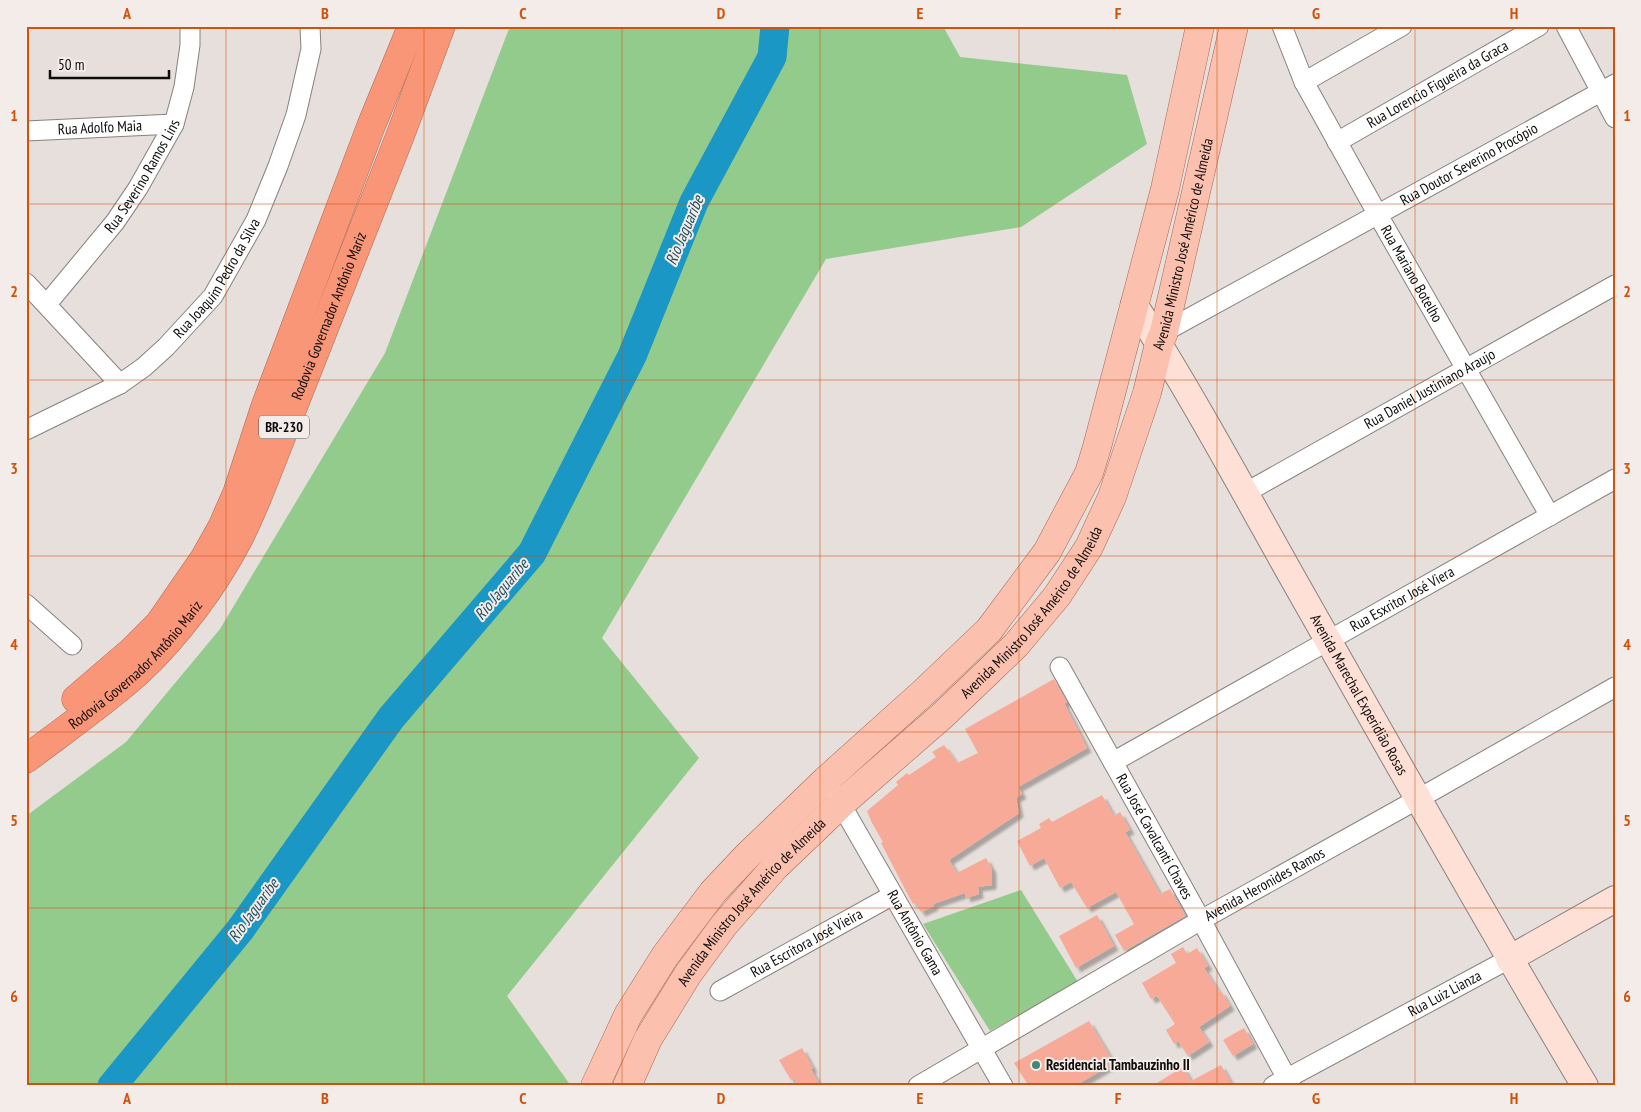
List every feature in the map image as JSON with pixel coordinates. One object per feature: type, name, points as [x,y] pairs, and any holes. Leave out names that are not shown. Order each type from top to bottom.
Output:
[{"type":"highway","name":"Rodovia Governador Antônio Mariz","points":[[26,736],[86,691],[159,624],[204,559],[222,527],[237,493],[265,407],[371,126],[412,26]]},
{"type":"highway","name":"Rodovia Governador Antônio Mariz","points":[[26,759],[122,686],[166,644],[220,571],[240,537],[258,496],[400,136],[441,26]]},
{"type":"main road","name":"Avenida Ministro José Américo de Almeida","points":[[595,1086],[628,1015],[665,956],[707,900],[748,856],[826,780],[925,691],[989,630],[1047,552],[1089,473],[1098,447],[1165,189],[1200,26]]},
{"type":"main road","name":"Avenida Ministro José Américo de Almeida","points":[[627,1086],[648,1039],[688,974],[724,925],[775,867],[842,803],[943,715],[1010,651],[1057,596],[1090,546],[1112,497],[1130,449],[1147,393],[1234,26]]},
{"type":"main road","name":"Avenida Marechal Experidião Rosas","points":[[1134,304],[1161,338],[1245,493],[1418,799],[1509,959],[1585,1086]]},
{"type":"main road","points":[[1098,447],[1106,440],[1116,438],[1122,440],[1130,449]]},
{"type":"main road","name":"Rua Luiz Lianza","points":[[1509,959],[1615,899]]},
{"type":"street","name":"Rua Severino Ramos Lins","points":[[47,304],[114,222],[134,194],[174,124],[184,87],[190,45],[190,26]]},
{"type":"street","name":"Rua Joaquim Pedro da Silva","points":[[26,430],[120,384],[144,367],[166,347],[213,296],[256,220],[278,166],[296,114],[311,49],[310,26]]},
{"type":"street","name":"Rua Mariano Botelho","points":[[1282,26],[1304,82],[1550,516]]},
{"type":"street","points":[[1304,82],[1402,26]]},
{"type":"street","name":"Rua Lorencio Figueira da Graca","points":[[1338,142],[1539,26]]},
{"type":"street","points":[[1566,26],[1608,88],[1615,118]]},
{"type":"street","name":"Rua Doutor Severino Procópio","points":[[1161,338],[1608,88]]},
{"type":"street","name":"Rua Adolfo Maia","points":[[26,131],[174,124]]},
{"type":"street","points":[[26,283],[120,384]]},
{"type":"street","name":"Rua Daniel Justiniano Araujo","points":[[1245,493],[1615,285]]},
{"type":"street","name":"Rua Esxritor José Viera","points":[[1113,762],[1615,479]]},
{"type":"street","points":[[26,604],[72,645]]},
{"type":"street","name":"Rua José Cavalcanti Chaves","points":[[1060,667],[1201,920],[1284,1083]]},
{"type":"street","name":"Avenida Heronides Ramos","points":[[918,1086],[1201,920],[1615,687]]},
{"type":"street","name":"Rua Antônio Gama","points":[[826,780],[842,803],[1003,1086]]},
{"type":"street","name":"Rua Escritora José Vieira","points":[[720,991],[893,895]]},
{"type":"street","name":"Rua Luiz Lianza","points":[[1284,1083],[1509,959]]},
{"type":"green space","points":[[510,26],[943,26],[960,57],[1127,75],[1147,144],[1021,227],[826,259],[602,638],[699,758],[507,996],[571,1086],[26,1086],[26,816],[126,742],[220,629],[385,353]]},
{"type":"green space","points":[[1021,890],[1078,982],[990,1031],[923,924]]},
{"type":"building","points":[[1054,679],[1067,702],[1064,703],[1087,748],[1018,787],[1022,794],[1016,798],[1019,813],[949,860],[957,873],[986,858],[992,869],[992,885],[978,887],[979,894],[966,898],[965,893],[933,904],[934,906],[921,912],[915,903],[913,904],[907,893],[867,811],[898,785],[896,782],[907,773],[909,775],[936,757],[932,752],[944,745],[957,763],[978,753],[965,729]]},
{"type":"building","points":[[1102,795],[1114,816],[1120,812],[1130,830],[1125,832],[1160,894],[1170,889],[1185,916],[1124,951],[1115,935],[1134,924],[1116,892],[1087,908],[1071,882],[1060,888],[1044,858],[1030,866],[1017,841],[1041,828],[1039,824],[1049,818],[1052,822]]},
{"type":"building","points":[[1097,915],[1114,946],[1076,968],[1059,936]]},
{"type":"building","points":[[1183,947],[1187,954],[1197,948],[1208,966],[1204,968],[1230,1006],[1199,1027],[1209,1042],[1188,1056],[1178,1041],[1174,1044],[1166,1030],[1175,1024],[1157,996],[1151,999],[1142,983],[1176,963],[1171,954]]},
{"type":"building","points":[[1089,1021],[1114,1063],[1075,1086],[1029,1086],[1014,1063]]},
{"type":"building","points":[[1244,1028],[1253,1044],[1233,1056],[1223,1040]]},
{"type":"building","points":[[802,1048],[820,1086],[798,1086],[794,1078],[791,1080],[779,1060]]},
{"type":"building","points":[[1221,1065],[1233,1086],[1152,1086],[1183,1067],[1191,1081]]},
{"type":"waterway","name":"Rio Jaguaribe","points":[[112,1086],[240,930],[391,718],[532,553],[632,356],[694,202],[772,57],[775,26]]},
{"type":"place","name":"Residencial Tambauzinho II","points":[[1036,1065]]}]
